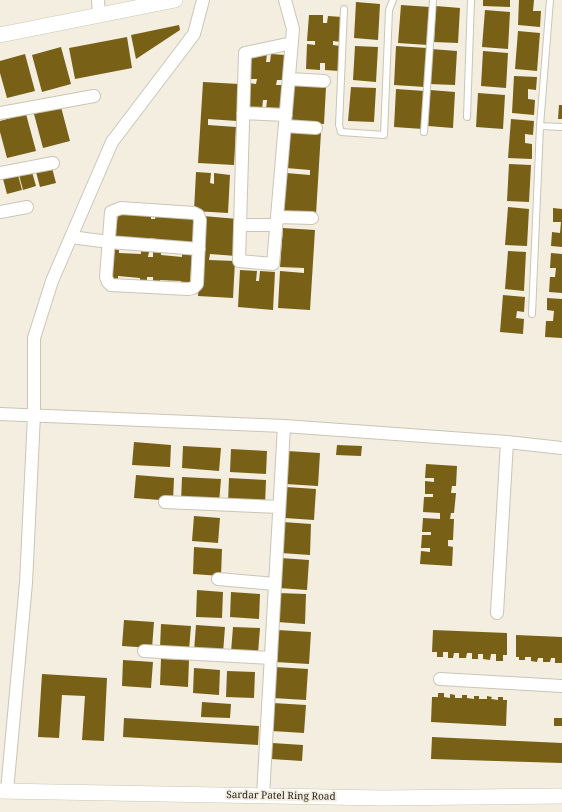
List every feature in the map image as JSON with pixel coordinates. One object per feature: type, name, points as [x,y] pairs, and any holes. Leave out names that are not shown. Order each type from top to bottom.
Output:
[{"type":"street","points":[[0,35],[98,7],[175,0]]},
{"type":"street","points":[[3,791],[26,583],[34,415],[34,338],[52,281],[112,142],[194,34],[203,0]]},
{"type":"street","points":[[285,0],[293,29],[292,43],[289,79],[285,121],[277,221],[273,264],[239,261],[245,54],[292,43]]},
{"type":"street","points":[[289,79],[324,81]]},
{"type":"street","points":[[0,113],[94,96]]},
{"type":"street","points":[[243,113],[316,128]]},
{"type":"street","points":[[0,173],[53,163]]},
{"type":"street","points":[[0,212],[28,207]]},
{"type":"street","points":[[121,208],[194,213],[198,215],[200,220],[196,284],[193,288],[188,289],[111,285],[106,277],[109,242],[111,212],[121,208]]},
{"type":"street","points":[[240,225],[312,218]]},
{"type":"street","points":[[71,237],[109,242],[199,249]]},
{"type":"street","points":[[0,414],[284,426],[507,442],[562,448]]},
{"type":"street","points":[[263,796],[284,426]]},
{"type":"street","points":[[497,613],[507,442]]},
{"type":"street","points":[[165,502],[279,507]]},
{"type":"street","points":[[218,579],[275,584]]},
{"type":"street","points":[[144,651],[271,658]]},
{"type":"street","points":[[440,679],[562,686]]},
{"type":"street","name":"Sardar Patel Ring Road","points":[[3,791],[383,798],[562,796]]},
{"type":"lane","points":[[344,9],[339,125],[341,132],[384,134],[389,10],[393,0]]},
{"type":"lane","points":[[424,132],[433,0]]},
{"type":"lane","points":[[467,116],[471,0]]},
{"type":"lane","points":[[532,314],[540,126],[550,0]]},
{"type":"lane","points":[[540,126],[562,127]]},
{"type":"building","points":[[483,0],[510,0],[510,7],[483,6]]},
{"type":"building","points":[[519,0],[534,0],[533,11],[541,11],[540,27],[518,25]]},
{"type":"building","points":[[356,2],[380,4],[378,40],[354,38]]},
{"type":"building","points":[[401,5],[430,7],[428,45],[398,43]]},
{"type":"building","points":[[436,6],[460,8],[458,43],[434,42]]},
{"type":"building","points":[[485,10],[510,12],[508,49],[482,47]]},
{"type":"building","points":[[309,15],[323,15],[323,23],[327,23],[328,16],[342,17],[341,42],[333,41],[333,45],[340,46],[339,71],[325,70],[325,63],[320,63],[320,70],[306,69],[307,44],[315,45],[315,41],[307,41]]},
{"type":"building","points":[[179,25],[180,30],[136,59],[131,35]]},
{"type":"building","points":[[518,31],[540,33],[537,71],[515,69]]},
{"type":"building","points":[[127,37],[132,68],[75,79],[69,48]]},
{"type":"building","points":[[355,46],[378,47],[376,82],[353,80]]},
{"type":"building","points":[[396,46],[427,48],[425,87],[394,85]]},
{"type":"building","points":[[61,47],[71,84],[42,92],[32,55]]},
{"type":"building","points":[[431,49],[457,51],[455,85],[429,84]]},
{"type":"building","points":[[483,51],[508,53],[506,88],[481,86]]},
{"type":"building","points":[[25,54],[35,91],[7,98],[0,73],[0,61]]},
{"type":"building","points":[[267,54],[266,62],[270,62],[271,54],[285,55],[283,80],[277,80],[276,85],[283,85],[281,111],[266,110],[267,100],[263,100],[262,110],[247,109],[249,83],[256,84],[257,79],[249,79],[252,55]]},
{"type":"building","points":[[514,76],[537,77],[536,90],[528,89],[528,99],[535,100],[534,115],[512,113]]},
{"type":"building","points":[[203,82],[239,84],[237,121],[208,119],[208,125],[236,127],[234,165],[198,163]]},
{"type":"building","points":[[293,85],[326,87],[324,124],[291,122]]},
{"type":"building","points":[[351,87],[376,88],[374,122],[348,121]]},
{"type":"building","points":[[396,89],[425,91],[423,129],[394,127]]},
{"type":"building","points":[[430,90],[455,92],[453,128],[428,126]]},
{"type":"building","points":[[478,93],[505,95],[503,129],[476,127]]},
{"type":"building","points":[[559,105],[562,105],[562,119],[558,119]]},
{"type":"building","points":[[61,107],[70,141],[43,148],[34,114]]},
{"type":"building","points":[[26,114],[36,151],[7,158],[0,132],[0,121]]},
{"type":"building","points":[[511,119],[534,121],[533,135],[525,134],[525,143],[532,144],[532,159],[508,158]]},
{"type":"building","points":[[289,130],[321,132],[316,214],[284,212],[286,173],[310,175],[310,170],[286,168]]},
{"type":"building","points":[[509,164],[531,165],[529,202],[507,201]]},
{"type":"building","points":[[52,168],[56,183],[40,187],[36,172]]},
{"type":"building","points":[[32,172],[36,186],[23,190],[19,175]]},
{"type":"building","points":[[196,172],[211,173],[210,183],[214,184],[214,173],[230,175],[228,213],[194,211]]},
{"type":"building","points":[[18,175],[22,190],[7,194],[3,179]]},
{"type":"building","points":[[508,207],[529,209],[527,246],[505,245]]},
{"type":"building","points":[[553,208],[562,209],[562,247],[551,246],[552,232],[560,233],[561,222],[553,222]]},
{"type":"building","points":[[118,212],[122,212],[122,214],[143,216],[144,213],[151,213],[151,219],[155,219],[156,213],[195,217],[194,245],[155,243],[156,239],[150,238],[150,243],[115,239]]},
{"type":"building","points":[[203,216],[238,219],[236,256],[210,254],[209,260],[235,261],[233,298],[198,296]]},
{"type":"building","points":[[283,228],[315,230],[310,310],[278,308],[280,271],[304,273],[304,268],[280,267]]},
{"type":"building","points":[[114,249],[119,250],[119,253],[141,254],[141,251],[149,252],[148,257],[153,257],[153,252],[161,253],[161,255],[182,257],[182,254],[192,255],[190,284],[181,284],[181,281],[160,280],[160,282],[153,282],[153,277],[147,277],[147,282],[140,281],[140,278],[118,276],[118,280],[112,279]]},
{"type":"building","points":[[508,251],[526,252],[524,291],[505,289]]},
{"type":"building","points":[[551,253],[562,254],[562,293],[549,292],[550,277],[555,277],[556,268],[550,268]]},
{"type":"building","points":[[240,270],[257,271],[256,281],[259,281],[260,271],[275,272],[273,310],[238,307]]},
{"type":"building","points":[[503,295],[525,297],[524,312],[517,311],[516,318],[524,319],[523,334],[500,332]]},
{"type":"building","points":[[547,298],[562,299],[562,338],[545,337],[546,321],[553,321],[554,311],[547,310]]},
{"type":"building","points":[[134,442],[171,445],[170,467],[132,465]]},
{"type":"building","points":[[337,445],[362,446],[361,456],[336,455]]},
{"type":"building","points":[[183,446],[221,448],[219,471],[182,468]]},
{"type":"building","points":[[231,449],[267,451],[266,474],[230,472]]},
{"type":"building","points":[[287,451],[320,453],[318,486],[285,484]]},
{"type":"building","points":[[426,464],[457,466],[456,486],[452,486],[451,493],[456,493],[454,513],[451,513],[450,519],[454,519],[453,540],[448,540],[448,546],[453,547],[452,566],[420,564],[421,551],[430,552],[430,548],[421,548],[422,535],[431,535],[431,532],[422,532],[423,518],[440,519],[440,513],[423,512],[424,497],[433,497],[433,494],[425,494],[425,481],[434,482],[434,478],[425,478]]},
{"type":"building","points":[[136,475],[174,478],[173,501],[134,498]]},
{"type":"building","points":[[182,477],[221,479],[219,503],[181,501]]},
{"type":"building","points":[[229,478],[266,480],[265,505],[228,503]]},
{"type":"building","points":[[286,487],[316,489],[314,520],[285,518]]},
{"type":"building","points":[[194,516],[220,518],[218,543],[192,541]]},
{"type":"building","points":[[283,522],[311,524],[310,555],[281,553]]},
{"type":"building","points":[[194,547],[222,549],[221,576],[193,574]]},
{"type":"building","points":[[281,558],[309,560],[307,590],[279,588]]},
{"type":"building","points":[[197,590],[223,592],[222,618],[196,617]]},
{"type":"building","points":[[231,592],[260,594],[259,619],[230,617]]},
{"type":"building","points":[[278,593],[306,594],[305,624],[277,622]]},
{"type":"building","points":[[124,620],[154,622],[152,648],[122,646]]},
{"type":"building","points":[[161,624],[191,626],[189,650],[160,648]]},
{"type":"building","points":[[196,625],[225,627],[223,653],[194,651]]},
{"type":"building","points":[[233,627],[260,628],[258,653],[231,652]]},
{"type":"building","points":[[277,630],[311,632],[309,664],[275,662]]},
{"type":"building","points":[[433,630],[507,633],[507,655],[503,655],[503,661],[496,661],[496,654],[491,654],[490,660],[483,659],[483,654],[478,654],[478,659],[472,659],[472,653],[467,653],[466,658],[459,658],[459,653],[454,653],[453,658],[448,658],[448,652],[443,652],[443,657],[437,657],[437,652],[432,652]]},
{"type":"building","points":[[516,635],[562,637],[562,663],[555,663],[555,658],[551,658],[550,662],[543,662],[543,658],[538,658],[537,662],[531,661],[531,657],[525,657],[525,660],[519,660],[519,657],[516,657]]},
{"type":"building","points":[[161,659],[189,660],[188,687],[160,685]]},
{"type":"building","points":[[123,660],[153,662],[151,688],[122,686]]},
{"type":"building","points":[[275,667],[308,669],[306,700],[273,698]]},
{"type":"building","points":[[194,668],[220,670],[219,695],[193,693]]},
{"type":"building","points":[[227,671],[255,672],[254,698],[226,697]]},
{"type":"building","points":[[42,674],[107,678],[104,741],[82,740],[85,696],[62,695],[59,738],[38,737]]},
{"type":"building","points":[[438,693],[444,693],[444,697],[450,698],[450,694],[455,695],[455,698],[462,698],[462,695],[467,695],[467,698],[474,699],[474,696],[479,696],[479,699],[487,699],[487,696],[492,697],[491,699],[498,700],[498,697],[503,697],[503,700],[507,700],[506,726],[431,722],[432,697],[438,697]]},
{"type":"building","points":[[202,702],[231,704],[230,718],[201,717]]},
{"type":"building","points":[[273,703],[306,705],[304,733],[272,731]]},
{"type":"building","points":[[124,718],[259,726],[258,745],[123,737]]},
{"type":"building","points":[[554,718],[562,718],[562,726],[554,726]]},
{"type":"building","points":[[432,737],[562,743],[562,763],[431,759]]},
{"type":"building","points":[[272,743],[303,745],[302,761],[271,759]]}]
